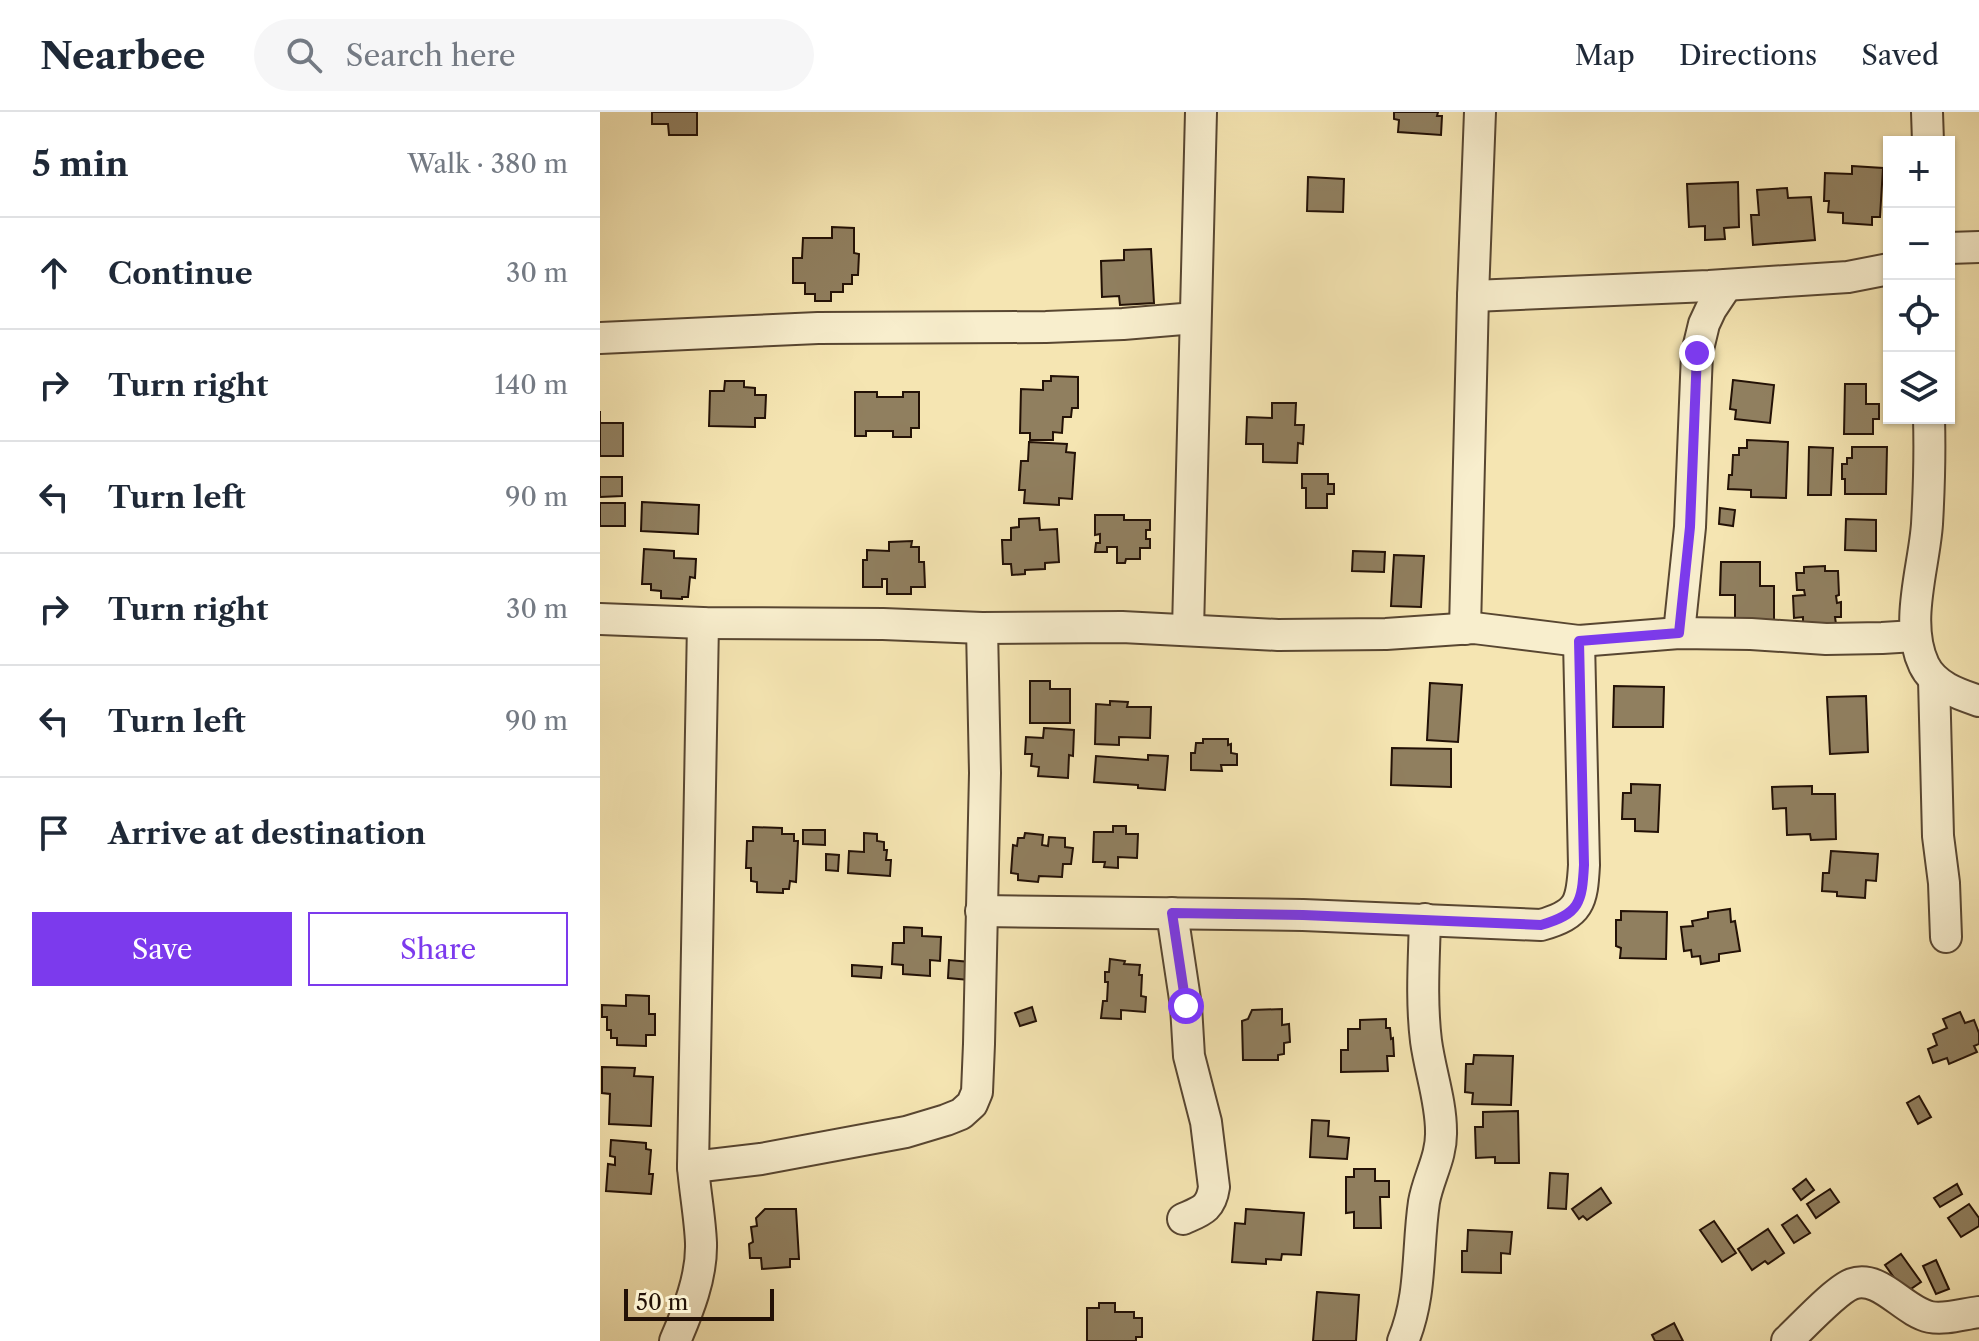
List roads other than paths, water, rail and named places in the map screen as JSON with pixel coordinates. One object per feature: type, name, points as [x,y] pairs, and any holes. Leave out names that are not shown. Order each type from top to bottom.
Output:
[{"type":"street","points":[[1188,630],[1201,112]]},
{"type":"street","points":[[1465,629],[1480,112]]},
{"type":"street","points":[[1927,112],[1928,136]]},
{"type":"street","points":[[1955,248],[1979,247]]},
{"type":"street","points":[[1473,296],[1727,285],[1848,277],[1883,270]]},
{"type":"street","points":[[1679,633],[1690,527],[1697,353],[1704,324],[1727,285]]},
{"type":"street","points":[[600,338],[818,328],[1046,327],[1195,318]]},
{"type":"street","points":[[1929,424],[1927,524],[1915,636],[1925,667],[1934,679],[1947,689],[1979,701]]},
{"type":"street","points":[[600,619],[982,628],[1093,627],[1331,635],[1485,629],[1579,641],[1679,633],[1839,640],[1915,636]]},
{"type":"street","points":[[675,1341],[689,1309],[701,1245],[693,1167],[703,623]]},
{"type":"street","points":[[693,1167],[761,1159],[906,1132],[961,1114],[972,1104],[977,1092],[985,773],[982,628]]},
{"type":"street","points":[[981,911],[1425,919],[1541,925],[1560,920],[1574,909],[1582,894],[1584,865],[1579,641]]},
{"type":"street","points":[[1934,679],[1938,836],[1946,937]]},
{"type":"street","points":[[1172,913],[1186,1006],[1189,1056],[1206,1122],[1214,1187],[1208,1206],[1183,1219]]},
{"type":"street","points":[[1403,1341],[1416,1296],[1425,1199],[1441,1142],[1441,1121],[1425,1029],[1425,919]]},
{"type":"street","points":[[1787,1341],[1841,1290],[1854,1283],[1876,1284],[1915,1311],[1929,1316],[1979,1312]]}]
